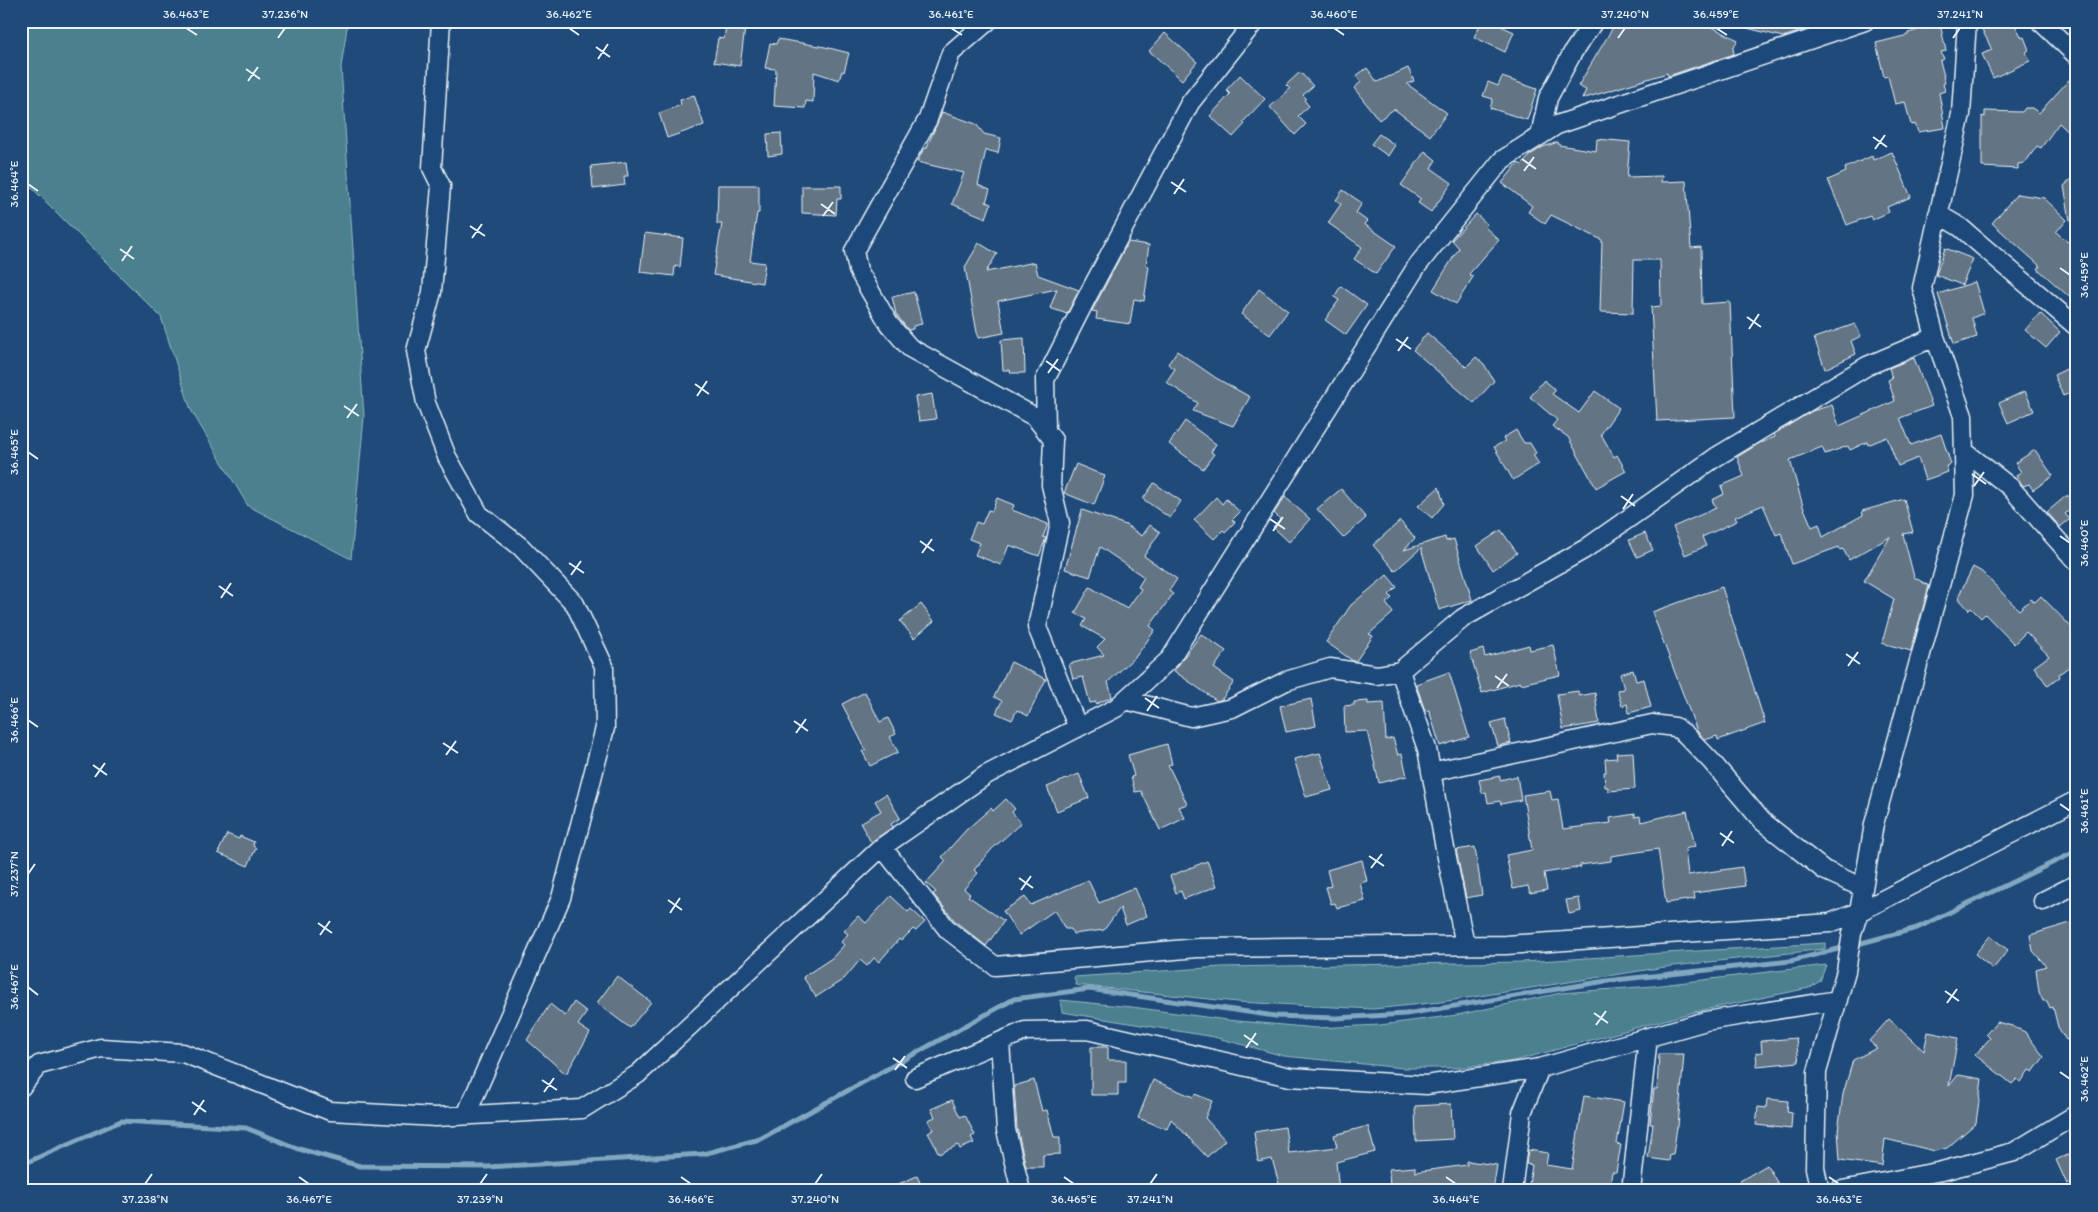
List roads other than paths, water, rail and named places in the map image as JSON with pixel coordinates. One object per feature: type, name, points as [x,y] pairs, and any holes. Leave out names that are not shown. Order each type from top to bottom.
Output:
[{"type":"street","points":[[441,21],[432,168],[442,186],[432,292],[416,351],[426,403],[447,457],[479,514],[521,547],[576,604],[604,666],[606,728],[561,898],[466,1116]]},
{"type":"street","points":[[988,21],[951,53],[928,119],[854,251],[858,270],[862,278],[889,324],[910,348],[1036,417],[1046,428],[1053,440],[1051,485],[1060,523],[1037,627],[1078,728]]},
{"type":"street","points":[[1046,428],[1045,380],[1086,299],[1190,103],[1255,21]]},
{"type":"street","points":[[1540,136],[1548,98],[1573,52],[1594,21]]},
{"type":"street","points":[[21,1087],[39,1065],[101,1048],[183,1053],[330,1111],[436,1117],[582,1110],[638,1074],[882,847],[986,775],[1116,708],[1170,659],[1417,266],[1502,160],[1557,125],[1865,21]]},
{"type":"street","points":[[1820,1191],[1815,1168],[1817,1072],[1846,971],[1852,933],[1859,912],[1874,824],[1965,495],[1963,416],[1935,337],[1922,288],[1961,114],[1967,21]]},
{"type":"street","points":[[2040,21],[2077,56]]},
{"type":"street","points":[[1938,214],[1960,227],[2077,327]]},
{"type":"street","points":[[1126,700],[1191,718],[1232,708],[1286,681],[1330,668],[1377,675],[1400,671],[1463,618],[1585,549],[1716,457],[1867,366],[1935,337]]},
{"type":"street","points":[[1964,451],[2010,488],[2077,562]]},
{"type":"street","points":[[1400,671],[1427,749],[1465,945]]},
{"type":"street","points":[[1431,772],[1652,724],[1675,727],[1685,734],[1711,761],[1762,821],[1824,870],[1863,888]]},
{"type":"street","points":[[882,847],[948,930],[995,966],[1197,948],[1506,945],[1830,922],[1859,912],[2075,804]]},
{"type":"street","points":[[2043,901],[2077,884]]},
{"type":"street","points":[[916,1078],[1025,1031],[1087,1030],[1290,1077],[1426,1085],[1540,1068],[1706,1021],[1838,1000]]},
{"type":"street","points":[[1631,1191],[1648,1037]]},
{"type":"street","points":[[1000,1042],[1006,1130],[1021,1191]]},
{"type":"street","points":[[1512,1191],[1522,1114],[1540,1068]]},
{"type":"street","points":[[1837,1191],[1942,1171],[2014,1152],[2077,1114]]},
{"type":"waterway","points":[[1854,945],[1917,928],[2077,851]]},
{"type":"waterway","points":[[21,1165],[121,1121],[246,1128],[299,1149],[360,1166],[488,1167],[703,1154],[760,1139],[1014,999],[1089,989],[1275,1016],[1336,1018],[1406,1014],[1606,981],[1791,961],[1846,947]]}]
